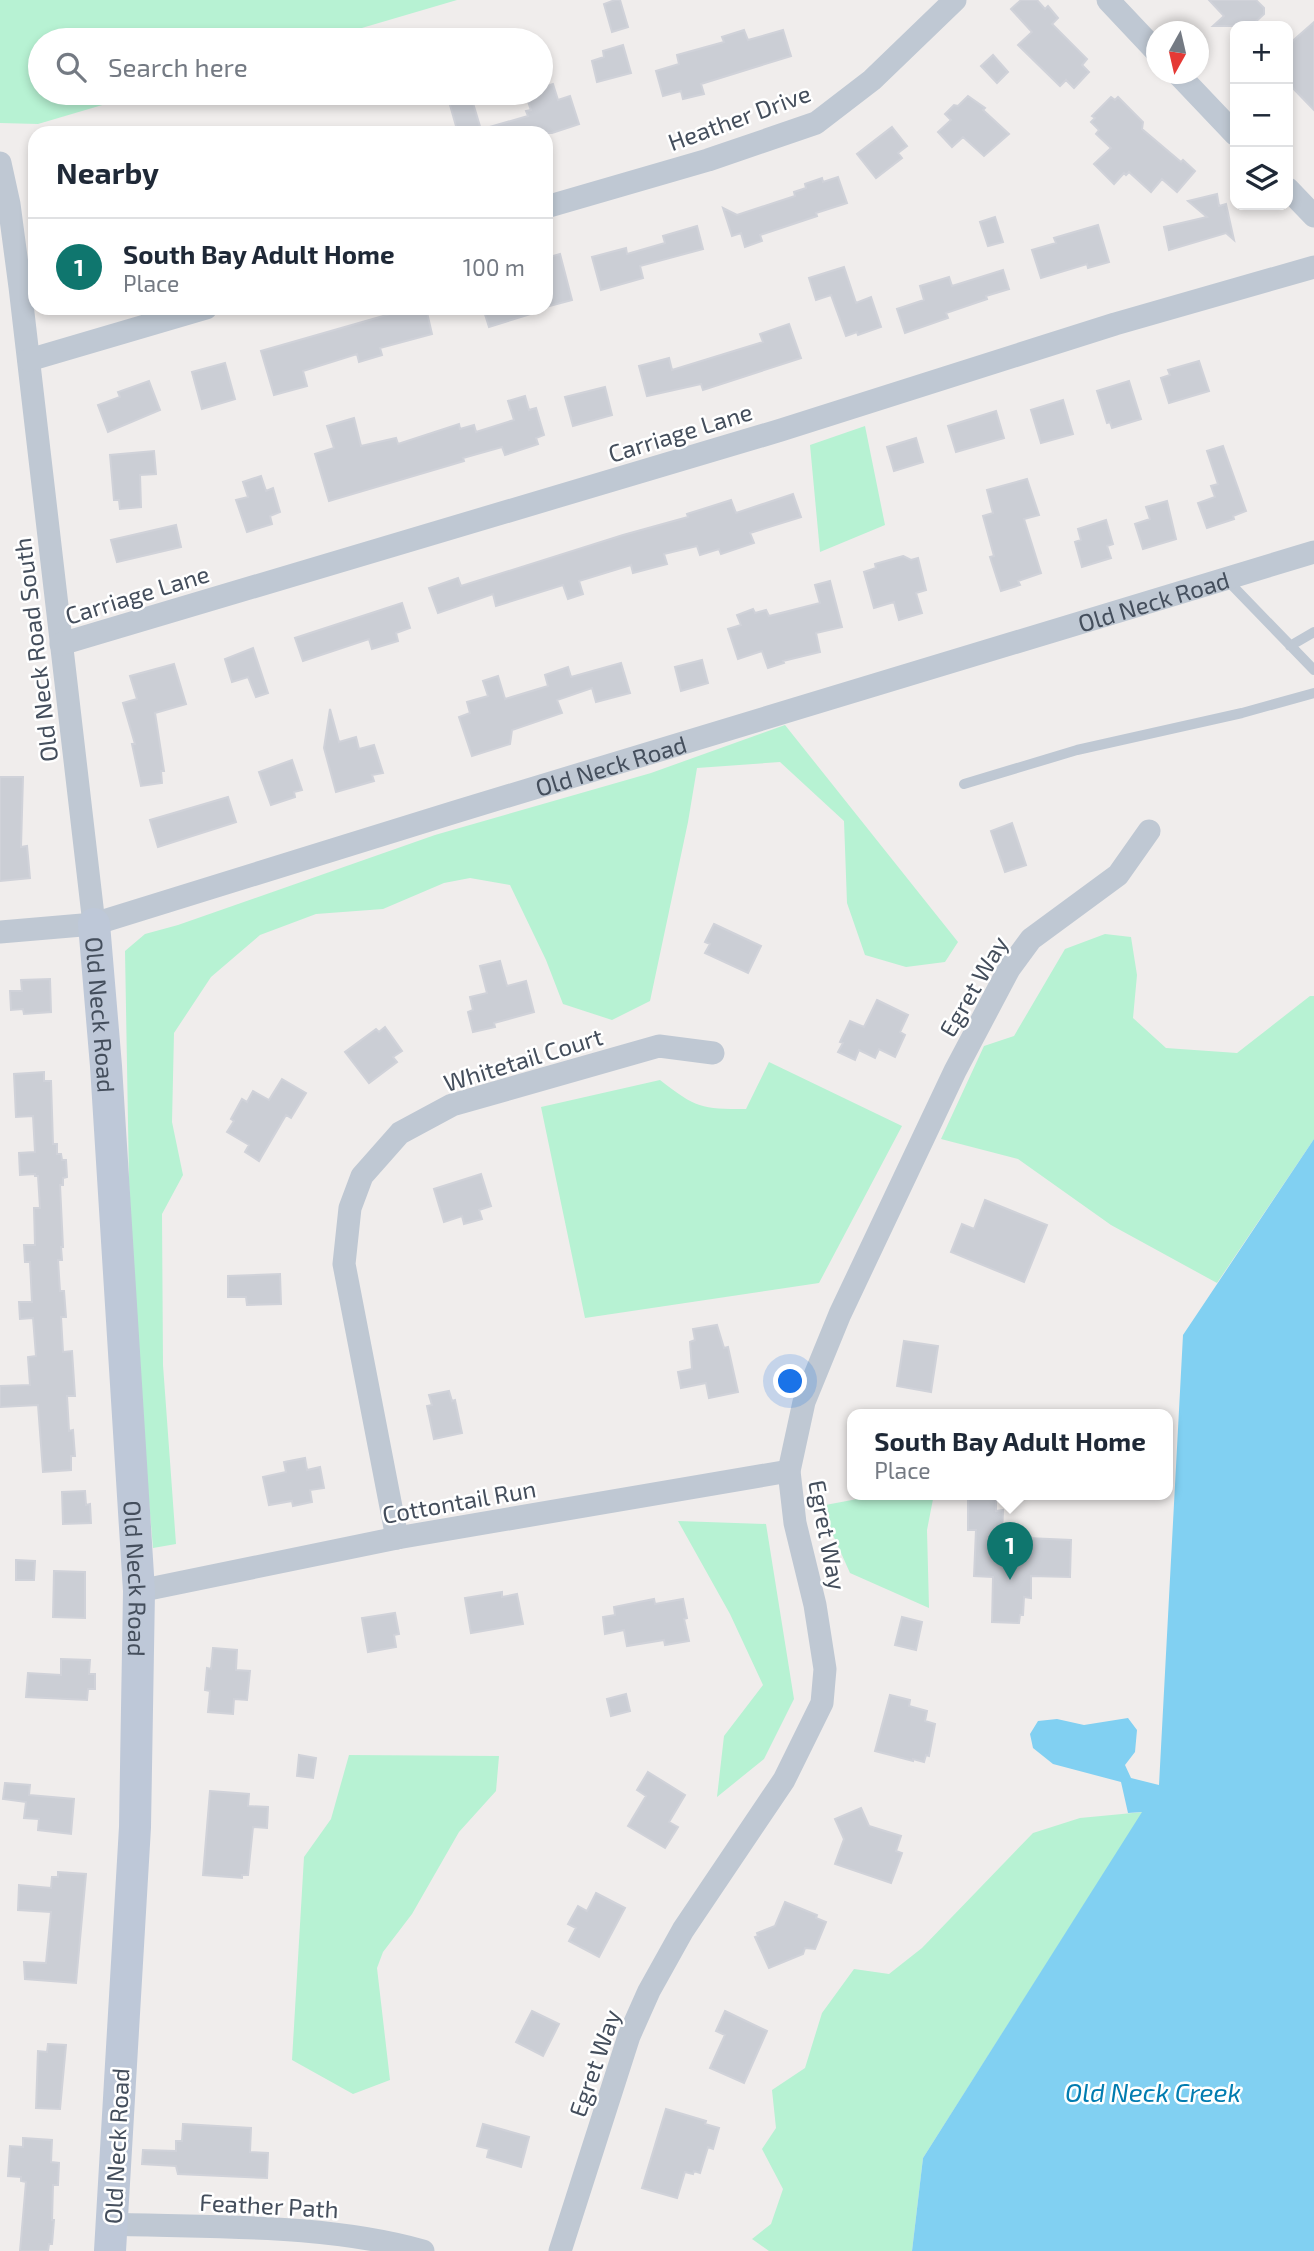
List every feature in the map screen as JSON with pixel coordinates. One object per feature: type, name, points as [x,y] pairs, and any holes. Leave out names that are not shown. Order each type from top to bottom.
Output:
[{"type":"street","name":"Heather Drive","points":[[553,205],[708,159],[816,123],[872,80],[955,0]]},
{"type":"street","points":[[1108,0],[1146,40]]},
{"type":"street","points":[[1188,84],[1230,129]]},
{"type":"street","name":"Old Neck Road South","points":[[0,163],[9,204],[29,360],[94,924]]},
{"type":"street","points":[[1293,194],[1314,216]]},
{"type":"street","name":"Carriage Lane","points":[[61,645],[781,429],[1115,324],[1314,267]]},
{"type":"street","points":[[29,360],[182,315]]},
{"type":"street","name":"Old Neck Road","points":[[110,2238],[135,1827],[139,1591],[106,1066],[94,924],[1314,552]]},
{"type":"street","name":"Egret Way","points":[[560,2251],[629,2036],[649,1990],[683,1930],[784,1780],[822,1703],[825,1669],[815,1605],[795,1523],[789,1471],[804,1402],[840,1314],[984,1012],[1009,969],[1031,939],[1118,875],[1149,831]]},
{"type":"street","points":[[0,932],[94,924]]},
{"type":"street","name":"Whitetail Court","points":[[397,1538],[344,1264],[350,1208],[362,1176],[400,1133],[452,1105],[659,1046],[713,1053]]},
{"type":"street","name":"Cottontail Run","points":[[139,1591],[397,1538],[789,1471]]},
{"type":"street","name":"Feather Path","points":[[110,2238],[269,2230],[365,2237],[423,2251]]},
{"type":"lane","points":[[1226,579],[1314,670]]},
{"type":"lane","points":[[1290,646],[1314,632]]},
{"type":"lane","points":[[964,784],[1077,750],[1242,713],[1314,693]]},
{"type":"green space","points":[[0,0],[457,0],[362,28],[28,28],[28,105],[102,105],[38,124],[0,123]]},
{"type":"green space","points":[[865,426],[885,525],[820,552],[810,445]]},
{"type":"green space","points":[[785,725],[958,942],[945,962],[906,967],[865,955],[847,903],[844,821],[780,762],[697,768],[650,1001],[612,1020],[563,1004],[546,960],[510,885],[470,878],[444,883],[383,909],[316,914],[260,935],[211,977],[174,1033],[172,1122],[183,1175],[162,1214],[163,1365],[176,1544],[153,1548],[131,1294],[125,951],[145,934],[178,925],[435,835],[651,773]]},
{"type":"green space","points":[[1105,934],[1131,937],[1137,975],[1133,1018],[1166,1048],[1237,1053],[1310,996],[1314,996],[1314,1139],[1217,1283],[1111,1225],[1018,1159],[941,1139],[984,1046],[1014,1036],[1065,949]]},
{"type":"green space","points":[[769,1062],[902,1126],[819,1283],[585,1318],[541,1107],[660,1080],[700,1105],[746,1109]]},
{"type":"green space","points":[[852,1500],[933,1500],[927,1530],[929,1608],[850,1573],[820,1506]]},
{"type":"green space","points":[[678,1521],[766,1524],[794,1699],[764,1759],[717,1797],[724,1736],[763,1685],[730,1614]]},
{"type":"green space","points":[[349,1755],[499,1756],[496,1791],[459,1832],[412,1914],[383,1952],[377,1968],[390,2080],[353,2094],[292,2060],[304,1857],[331,1819]]},
{"type":"green space","points":[[1143,1812],[923,2158],[912,2251],[769,2251],[752,2239],[771,2224],[783,2189],[762,2149],[776,2128],[772,2090],[805,2068],[822,2013],[854,1969],[889,1974],[922,1948],[1033,1833],[1080,1818]]},
{"type":"water","name":"Old Neck Creek","points":[[1314,1139],[1314,2251],[912,2251],[923,2158],[1142,1812],[1128,1813],[1121,1782],[1053,1764],[1033,1748],[1030,1734],[1038,1721],[1057,1719],[1084,1725],[1128,1718],[1137,1730],[1135,1752],[1125,1765],[1131,1778],[1159,1785],[1183,1335]]},
{"type":"building","points":[[620,0],[628,27],[612,32],[604,4]]},
{"type":"building","points":[[1021,0],[1037,0],[1045,9],[1048,6],[1058,18],[1052,24],[1087,59],[1082,65],[1089,72],[1074,88],[1066,80],[1060,86],[1018,45],[1032,32],[1011,9]]},
{"type":"building","points":[[1209,0],[1256,0],[1264,8],[1264,14],[1256,21],[1230,21],[1230,26],[1213,26],[1224,16]]},
{"type":"building","points":[[1314,22],[1314,110],[1293,88],[1293,41]]},
{"type":"building","points":[[744,30],[748,40],[783,30],[791,56],[701,84],[704,94],[683,99],[681,91],[663,96],[656,71],[679,64],[677,55],[724,42],[722,37]]},
{"type":"building","points":[[623,45],[631,73],[597,82],[592,61],[604,57],[603,51]]},
{"type":"building","points":[[993,55],[1008,72],[997,83],[981,66]]},
{"type":"building","points":[[553,84],[558,100],[570,96],[579,124],[553,133],[553,126],[493,126],[528,116],[526,111],[531,110],[529,105],[553,105]]},
{"type":"building","points":[[968,96],[985,108],[983,110],[1009,134],[984,156],[963,137],[952,147],[938,132],[951,120],[945,114]]},
{"type":"building","points":[[1111,97],[1115,100],[1118,97],[1143,122],[1142,129],[1195,171],[1177,192],[1162,179],[1151,192],[1129,172],[1126,175],[1124,173],[1114,184],[1094,164],[1111,148],[1096,134],[1099,130],[1091,122],[1095,118],[1092,116]]},
{"type":"building","points":[[450,105],[474,105],[480,126],[456,126]]},
{"type":"building","points":[[892,127],[907,146],[898,153],[902,158],[876,178],[857,154]]},
{"type":"building","points":[[838,177],[847,203],[760,235],[762,241],[745,247],[741,233],[732,236],[723,208],[737,215],[795,196],[794,192],[806,188],[805,184],[822,178],[823,182]]},
{"type":"building","points":[[1217,194],[1219,206],[1226,204],[1234,240],[1226,233],[1169,250],[1164,227],[1207,217],[1188,201]]},
{"type":"building","points":[[995,217],[1003,242],[988,246],[980,222]]},
{"type":"building","points":[[1098,225],[1109,262],[1088,268],[1087,264],[1041,278],[1032,250],[1056,243],[1054,238]]},
{"type":"building","points":[[697,226],[703,249],[640,266],[643,278],[601,290],[592,257],[626,248],[627,254],[665,243],[663,236]]},
{"type":"building","points":[[560,254],[572,300],[553,305],[553,256]]},
{"type":"building","points":[[844,267],[856,303],[871,297],[881,327],[846,336],[831,295],[816,300],[809,278]]},
{"type":"building","points":[[1003,270],[1009,289],[946,313],[948,318],[905,333],[897,309],[924,300],[920,286],[949,277],[952,286]]},
{"type":"building","points":[[387,315],[428,315],[432,334],[380,348],[382,355],[359,362],[357,354],[303,371],[307,386],[274,395],[261,351]]},
{"type":"building","points":[[485,315],[527,315],[489,327]]},
{"type":"building","points":[[789,324],[801,358],[703,390],[701,384],[647,396],[639,366],[669,358],[672,370],[763,342],[760,334]]},
{"type":"building","points":[[1199,361],[1209,391],[1169,403],[1161,378],[1170,375],[1168,370]]},
{"type":"building","points":[[225,363],[235,399],[202,409],[192,372]]},
{"type":"building","points":[[149,381],[160,410],[108,432],[98,405],[120,397],[118,392]]},
{"type":"building","points":[[1129,381],[1141,419],[1112,428],[1110,422],[1107,423],[1097,391]]},
{"type":"building","points":[[605,387],[612,415],[573,426],[565,397]]},
{"type":"building","points":[[525,396],[529,410],[536,408],[544,435],[536,438],[538,444],[505,455],[502,447],[329,501],[315,454],[334,448],[327,426],[354,418],[361,446],[396,438],[398,444],[459,424],[460,429],[474,425],[476,432],[514,420],[508,401]]},
{"type":"building","points":[[1063,400],[1073,434],[1041,443],[1031,410]]},
{"type":"building","points":[[996,411],[1004,438],[956,452],[948,426]]},
{"type":"building","points":[[916,438],[923,462],[894,471],[887,447]]},
{"type":"building","points":[[1223,446],[1246,511],[1233,516],[1234,519],[1207,528],[1198,503],[1215,497],[1211,486],[1218,484],[1207,451]]},
{"type":"building","points":[[154,451],[156,474],[140,475],[141,507],[120,509],[119,500],[114,500],[110,455]]},
{"type":"building","points":[[261,476],[266,491],[273,488],[280,512],[270,516],[272,524],[247,532],[236,500],[248,497],[243,482]]},
{"type":"building","points":[[1027,479],[1039,515],[1024,519],[1041,573],[1018,581],[1020,585],[1001,591],[990,557],[994,556],[983,516],[993,513],[987,490]]},
{"type":"building","points":[[793,494],[801,517],[750,533],[754,543],[721,554],[719,549],[700,555],[697,546],[664,554],[667,564],[633,573],[631,565],[579,581],[583,594],[568,599],[563,585],[496,606],[493,594],[438,613],[429,588],[458,578],[461,586],[688,517],[687,514],[731,500],[736,513]]},
{"type":"building","points":[[1167,501],[1176,539],[1143,549],[1135,524],[1150,519],[1146,507]]},
{"type":"building","points":[[1106,520],[1113,544],[1107,546],[1111,558],[1082,567],[1075,542],[1081,540],[1078,529]]},
{"type":"building","points":[[176,525],[181,547],[117,562],[111,540]]},
{"type":"building","points":[[903,556],[911,560],[918,558],[926,590],[916,593],[922,613],[899,620],[894,602],[874,608],[864,572],[876,568],[875,564]]},
{"type":"building","points":[[830,581],[842,627],[816,633],[820,652],[783,661],[784,663],[768,668],[762,651],[738,659],[728,629],[741,625],[737,615],[753,609],[755,613],[766,610],[769,616],[820,603],[815,585]]},
{"type":"building","points":[[402,603],[410,628],[396,633],[398,641],[372,649],[369,639],[303,661],[295,638]]},
{"type":"building","points":[[253,648],[268,693],[256,697],[248,677],[232,682],[225,659]]},
{"type":"building","points":[[702,660],[708,683],[681,691],[675,667]]},
{"type":"building","points":[[621,663],[630,693],[596,702],[592,688],[557,700],[562,713],[512,730],[510,744],[472,756],[459,717],[470,713],[467,702],[488,696],[483,681],[498,676],[505,699],[548,686],[545,675],[568,667],[571,677]]},
{"type":"building","points":[[174,664],[186,704],[155,713],[164,771],[161,771],[162,783],[141,786],[132,744],[135,744],[123,703],[137,699],[130,676]]},
{"type":"building","points":[[330,709],[339,742],[356,737],[359,749],[374,745],[383,773],[372,775],[374,781],[336,792],[324,748]]},
{"type":"building","points":[[292,760],[302,790],[294,792],[295,797],[271,805],[259,772]]},
{"type":"building","points":[[0,777],[23,777],[21,847],[27,846],[30,878],[0,881]]},
{"type":"building","points":[[228,797],[236,822],[158,847],[150,820]]},
{"type":"building","points":[[1012,823],[1026,865],[1005,872],[991,831]]},
{"type":"building","points":[[714,924],[761,946],[748,973],[705,953],[710,944],[705,942]]},
{"type":"building","points":[[500,961],[507,986],[526,981],[534,1012],[494,1023],[495,1027],[473,1032],[468,1012],[473,1010],[470,997],[487,993],[480,966]]},
{"type":"building","points":[[50,979],[51,1012],[24,1014],[23,1009],[11,1010],[10,991],[22,991],[21,980]]},
{"type":"building","points":[[877,1000],[908,1015],[900,1032],[905,1035],[895,1057],[879,1049],[875,1058],[859,1050],[855,1060],[838,1052],[850,1021],[864,1027]]},
{"type":"building","points":[[385,1027],[402,1051],[393,1057],[397,1062],[369,1083],[345,1052],[376,1029],[379,1032]]},
{"type":"building","points":[[44,1072],[44,1081],[51,1081],[53,1144],[57,1144],[57,1154],[61,1154],[62,1160],[66,1160],[67,1177],[63,1178],[63,1185],[60,1185],[62,1260],[58,1260],[60,1291],[64,1291],[66,1317],[61,1317],[63,1352],[72,1351],[75,1396],[67,1396],[69,1431],[73,1430],[75,1456],[71,1456],[71,1470],[43,1472],[38,1405],[0,1407],[0,1386],[30,1385],[28,1357],[36,1356],[33,1318],[20,1319],[19,1302],[32,1302],[30,1262],[25,1262],[24,1245],[35,1245],[34,1208],[40,1208],[38,1176],[20,1175],[19,1153],[35,1152],[33,1116],[16,1117],[14,1074]]},
{"type":"building","points":[[282,1079],[306,1093],[291,1118],[286,1115],[259,1161],[245,1152],[249,1145],[227,1132],[242,1099],[247,1102],[253,1091],[269,1100]]},
{"type":"building","points":[[481,1174],[491,1206],[479,1210],[482,1219],[464,1224],[462,1216],[444,1222],[434,1189]]},
{"type":"building","points":[[985,1200],[1047,1225],[1024,1282],[951,1252],[962,1224],[974,1229]]},
{"type":"building","points":[[280,1274],[281,1304],[247,1305],[246,1297],[228,1297],[228,1276]]},
{"type":"building","points":[[717,1325],[724,1348],[728,1347],[738,1392],[709,1398],[706,1383],[681,1388],[678,1372],[692,1369],[690,1342],[695,1340],[693,1329]]},
{"type":"building","points":[[904,1341],[938,1346],[931,1392],[897,1386]]},
{"type":"building","points":[[449,1391],[452,1401],[455,1400],[462,1433],[434,1439],[427,1406],[432,1405],[429,1395]]},
{"type":"building","points":[[305,1458],[307,1470],[320,1467],[324,1488],[310,1490],[312,1502],[293,1506],[292,1501],[269,1505],[263,1477],[286,1472],[284,1462]]},
{"type":"building","points":[[85,1491],[86,1505],[90,1504],[91,1523],[63,1524],[62,1492]]},
{"type":"building","points":[[968,1500],[996,1500],[996,1511],[1003,1510],[1002,1537],[1071,1540],[1070,1577],[1031,1576],[1031,1598],[1024,1597],[1023,1615],[1020,1615],[1019,1623],[992,1622],[993,1577],[974,1576],[976,1530],[968,1530]]},
{"type":"building","points":[[16,1560],[35,1561],[34,1580],[16,1580]]},
{"type":"building","points":[[54,1571],[85,1572],[85,1618],[53,1617]]},
{"type":"building","points":[[502,1592],[502,1597],[517,1594],[523,1624],[471,1633],[465,1598]]},
{"type":"building","points":[[654,1599],[655,1604],[683,1599],[689,1641],[665,1645],[664,1640],[627,1646],[624,1630],[605,1634],[603,1617],[615,1615],[614,1607]]},
{"type":"building","points":[[395,1613],[399,1634],[394,1635],[396,1647],[368,1652],[362,1618]]},
{"type":"building","points":[[902,1617],[922,1622],[916,1650],[895,1645]]},
{"type":"building","points":[[213,1648],[237,1650],[236,1670],[250,1671],[247,1700],[234,1699],[233,1714],[208,1712],[210,1691],[205,1690],[207,1668],[211,1669]]},
{"type":"building","points":[[61,1659],[90,1660],[89,1674],[95,1674],[95,1689],[88,1689],[87,1700],[26,1697],[28,1673],[61,1675]]},
{"type":"building","points":[[626,1694],[630,1711],[611,1716],[607,1699]]},
{"type":"building","points":[[890,1695],[910,1700],[909,1706],[927,1711],[925,1721],[935,1724],[929,1756],[926,1755],[924,1762],[875,1751]]},
{"type":"building","points":[[299,1755],[316,1758],[313,1778],[297,1776]]},
{"type":"building","points":[[648,1772],[685,1795],[669,1822],[678,1827],[665,1848],[628,1826],[646,1796],[637,1790]]},
{"type":"building","points":[[5,1783],[30,1785],[29,1795],[74,1799],[71,1834],[38,1830],[39,1819],[24,1818],[26,1802],[3,1799]]},
{"type":"building","points":[[210,1791],[249,1794],[248,1806],[268,1807],[267,1828],[253,1827],[248,1875],[242,1875],[242,1878],[203,1875]]},
{"type":"building","points":[[861,1808],[869,1826],[901,1836],[896,1851],[902,1853],[891,1883],[835,1864],[844,1839],[835,1819]]},
{"type":"building","points":[[58,1872],[86,1874],[76,1983],[25,1979],[24,1962],[46,1963],[51,1912],[18,1910],[19,1885],[51,1888],[52,1877],[58,1877]]},
{"type":"building","points":[[596,1893],[625,1908],[599,1957],[569,1941],[576,1928],[568,1924],[578,1906],[587,1911]]},
{"type":"building","points":[[785,1902],[817,1915],[816,1918],[826,1922],[815,1949],[805,1948],[803,1954],[769,1968],[755,1937],[758,1936],[757,1933],[775,1926]]},
{"type":"building","points":[[532,2011],[559,2024],[543,2056],[516,2042]]},
{"type":"building","points":[[725,2011],[767,2031],[744,2083],[710,2068],[725,2035],[716,2031]]},
{"type":"building","points":[[48,2044],[66,2045],[60,2109],[36,2108],[38,2051],[47,2052]]},
{"type":"building","points":[[666,2109],[706,2121],[705,2124],[719,2128],[713,2149],[708,2147],[700,2173],[685,2172],[677,2198],[642,2188]]},
{"type":"building","points":[[183,2124],[251,2128],[250,2152],[268,2153],[267,2178],[178,2174],[176,2166],[142,2164],[143,2150],[176,2151],[176,2141],[182,2141]]},
{"type":"building","points":[[483,2124],[529,2137],[521,2167],[487,2157],[489,2149],[477,2146]]},
{"type":"building","points":[[23,2138],[52,2140],[51,2162],[59,2163],[58,2185],[53,2185],[54,2220],[52,2244],[49,2244],[48,2251],[20,2251],[26,2182],[21,2181],[21,2177],[8,2176],[10,2146],[23,2147]]},
{"type":"place","name":"South Bay Adult Home","points":[[1010,1580]]}]
